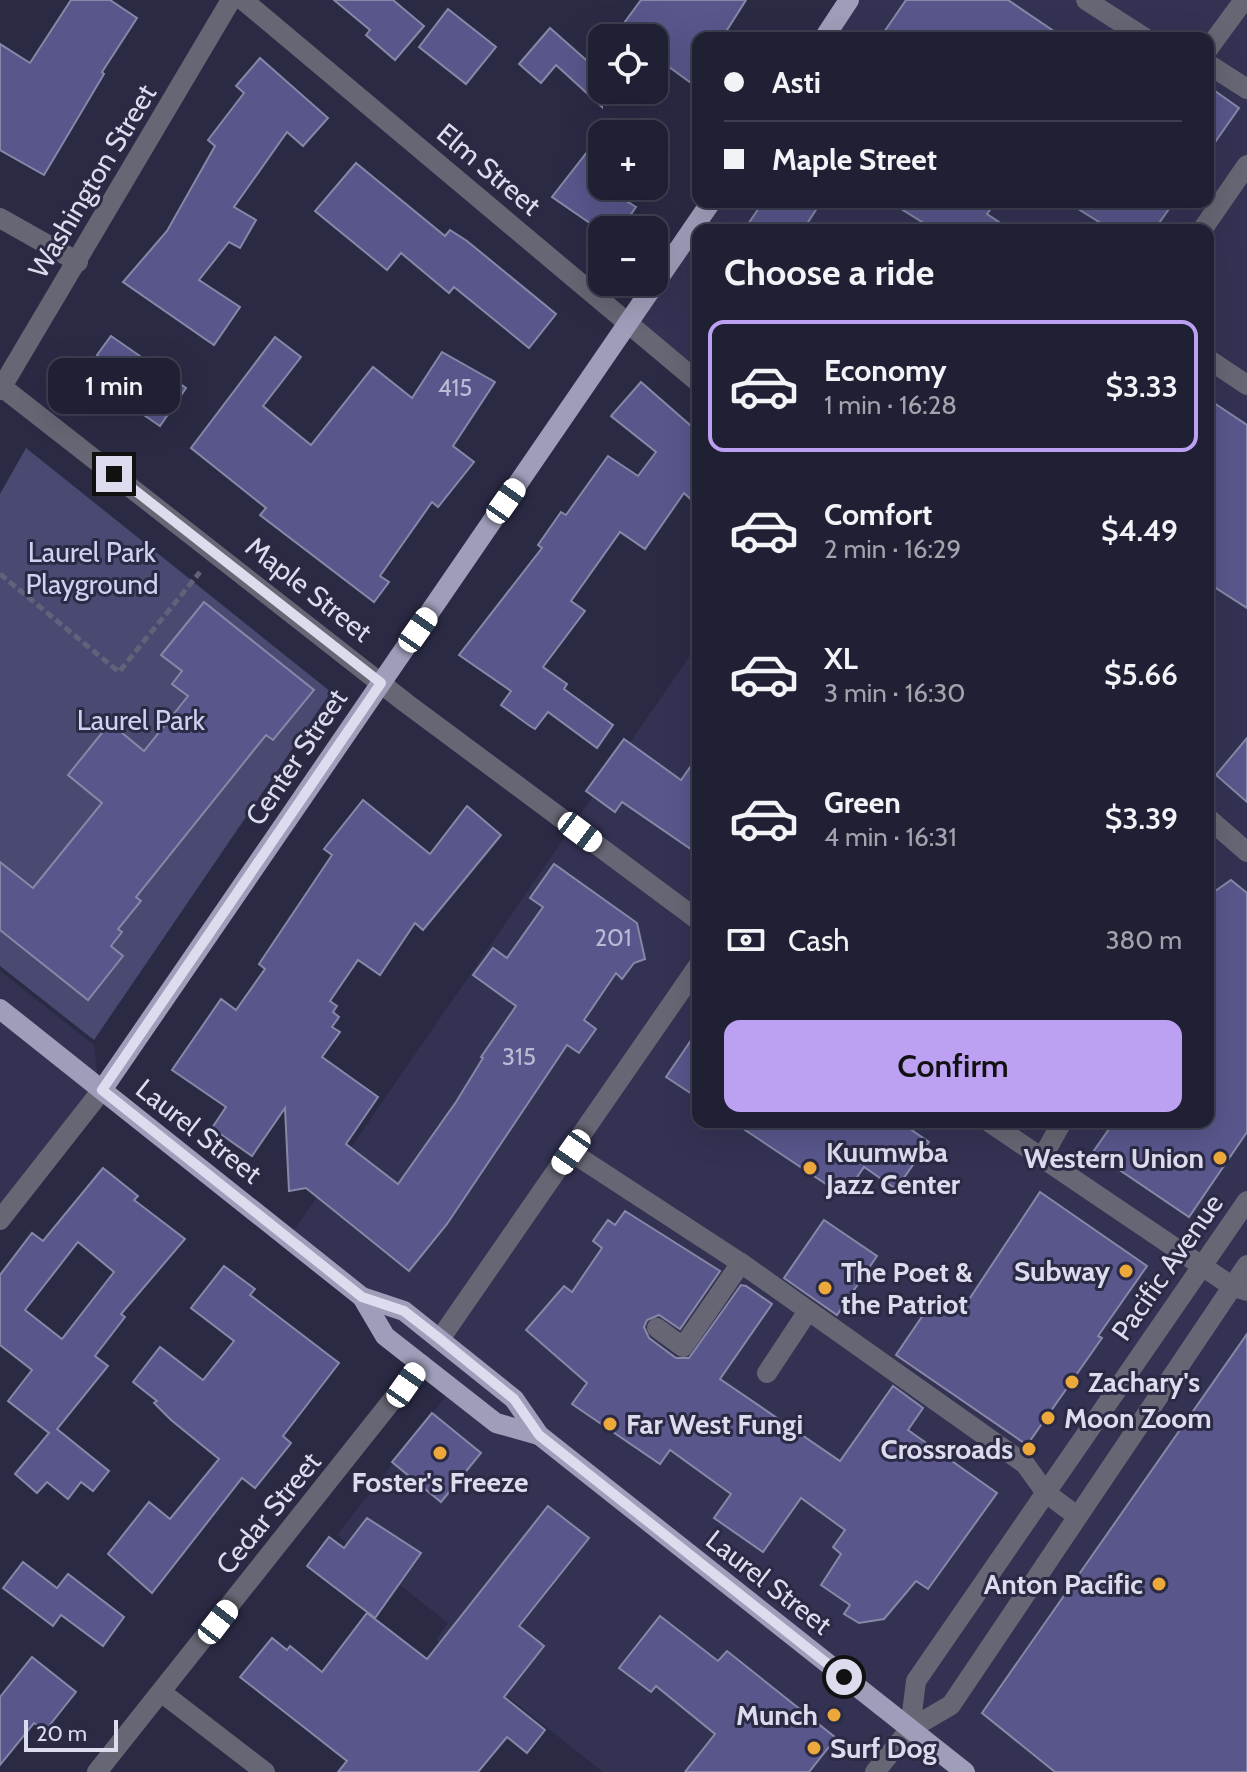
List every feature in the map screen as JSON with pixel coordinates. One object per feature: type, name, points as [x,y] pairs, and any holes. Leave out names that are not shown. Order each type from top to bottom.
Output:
[{"type":"main road","points":[[828,32],[849,0]]},
{"type":"main road","name":"Center Street","points":[[102,1090],[692,230]]},
{"type":"main road","name":"Laurel Street","points":[[0,1009],[362,1297],[404,1311],[440,1339],[514,1399],[539,1435],[965,1772]]},
{"type":"main road","name":"Laurel Street","points":[[362,1297],[385,1336],[496,1423],[539,1435]]},
{"type":"street","name":"Washington Street","points":[[1,389],[231,0]]},
{"type":"street","name":"Elm Street","points":[[243,0],[692,377]]},
{"type":"street","points":[[1086,0],[1136,32]]},
{"type":"street","points":[[1214,41],[1244,0]]},
{"type":"street","points":[[1214,68],[1247,89]]},
{"type":"street","points":[[1206,224],[1247,165]]},
{"type":"street","points":[[0,218],[78,262]]},
{"type":"street","points":[[1214,363],[1247,385]]},
{"type":"street","name":"Maple Street","points":[[1,389],[381,683],[692,916]]},
{"type":"street","points":[[1214,823],[1247,852]]},
{"type":"street","points":[[440,1339],[692,975]]},
{"type":"street","name":"Center Street","points":[[0,1220],[102,1090]]},
{"type":"street","points":[[998,1128],[1240,1289]]},
{"type":"street","points":[[1042,1158],[1059,1128]]},
{"type":"street","points":[[571,1152],[741,1263],[1025,1464],[1046,1493],[1077,1516]]},
{"type":"street","name":"Pacific Avenue","points":[[910,1729],[916,1681],[1247,1201]]},
{"type":"street","points":[[657,1328],[683,1347],[741,1263]]},
{"type":"street","points":[[875,1772],[910,1729],[951,1705],[1077,1516],[1240,1289],[1247,1265]]},
{"type":"street","points":[[767,1373],[808,1311]]},
{"type":"street","name":"Cedar Street","points":[[97,1772],[421,1364]]},
{"type":"street","points":[[161,1692],[265,1772]]},
{"type":"path","points":[[0,574],[119,672],[201,571]]},
{"type":"shaded area","points":[[849,0],[1247,0],[1247,1772],[603,1772],[436,1640],[448,1623],[337,1535],[456,1383],[283,1246],[692,653],[692,1128],[1214,1128],[1214,224],[698,224],[709,208],[1214,208],[1214,32],[828,32]]},
{"type":"shaded area","points":[[692,233],[692,374],[632,322],[650,296],[668,296],[668,269]]},
{"type":"shaded area","points":[[0,971],[94,1045],[100,1100],[0,1225]]},
{"type":"green space","name":"Laurel Park","points":[[26,448],[331,692],[94,1040],[0,966],[0,494]]},
{"type":"building","points":[[71,0],[110,0],[137,18],[102,72],[104,74],[44,175],[0,150],[0,44],[30,63]]},
{"type":"building","points":[[334,0],[393,0],[424,26],[395,60],[366,35],[370,30]]},
{"type":"building","points":[[641,0],[746,0],[726,32],[692,32],[692,84],[668,66],[668,24],[623,24]]},
{"type":"building","points":[[906,0],[1008,0],[1055,32],[884,32]]},
{"type":"building","points":[[448,9],[496,47],[466,84],[419,47]]},
{"type":"building","points":[[550,28],[588,62],[588,94],[556,65],[541,83],[519,64]]},
{"type":"building","points":[[260,58],[328,118],[303,146],[287,132],[234,207],[256,220],[240,248],[229,242],[199,280],[240,307],[214,345],[123,282],[167,231],[215,146],[208,140],[244,93],[236,86]]},
{"type":"building","points":[[1214,90],[1239,108],[1214,143]]},
{"type":"building","points":[[588,151],[588,200],[625,200],[636,207],[630,216],[588,216],[588,222],[552,197]]},
{"type":"building","points":[[356,163],[445,236],[450,230],[467,241],[556,314],[529,348],[454,287],[449,293],[401,253],[387,270],[315,211]]},
{"type":"building","points":[[759,208],[817,208],[807,224],[748,224]]},
{"type":"building","points":[[900,208],[992,208],[987,214],[1002,224],[925,224]]},
{"type":"building","points":[[1077,208],[1170,208],[1158,224],[1102,224]]},
{"type":"building","points":[[111,336],[186,388],[160,426],[93,380],[106,362],[97,355]]},
{"type":"building","points":[[275,337],[301,357],[263,406],[311,445],[373,367],[412,398],[442,352],[495,382],[453,446],[474,462],[438,507],[432,502],[380,576],[389,582],[374,602],[260,515],[266,508],[191,448]]},
{"type":"building","points":[[641,382],[692,427],[692,500],[684,493],[645,549],[620,532],[571,601],[585,611],[543,667],[567,684],[564,689],[613,725],[597,748],[548,712],[535,729],[530,726],[501,705],[511,691],[459,655],[542,548],[538,545],[561,512],[566,515],[608,456],[638,476],[656,452],[611,416]]},
{"type":"building","points":[[1214,403],[1247,425],[1247,608],[1214,587]]},
{"type":"building","points":[[204,602],[314,690],[273,740],[266,735],[136,897],[141,901],[118,929],[122,932],[111,946],[123,956],[88,1000],[0,930],[0,862],[33,888],[102,803],[68,775],[110,723],[144,751],[188,696],[172,684],[182,671],[161,655]]},
{"type":"building","points":[[1247,738],[1247,802],[1216,775]]},
{"type":"building","points":[[624,739],[681,780],[692,764],[692,850],[622,802],[615,812],[586,791]]},
{"type":"building","points":[[363,800],[430,854],[467,806],[501,835],[423,930],[415,923],[380,975],[358,960],[330,1001],[337,1006],[333,1012],[339,1017],[332,1027],[340,1032],[322,1057],[378,1097],[346,1144],[398,1184],[456,1102],[481,1057],[516,1006],[473,975],[493,948],[507,958],[543,907],[530,898],[554,864],[637,923],[645,959],[634,963],[622,979],[616,973],[584,1020],[596,1029],[579,1053],[567,1045],[447,1224],[409,1271],[306,1188],[289,1191],[285,1108],[252,1156],[212,1128],[226,1107],[172,1070],[221,999],[236,1010],[265,969],[259,964],[332,855],[324,849]]},
{"type":"building","points":[[1231,880],[1247,893],[1247,1132],[1189,1217],[1093,1152],[1110,1128],[1214,1128],[1214,892]]},
{"type":"building","points":[[692,1039],[692,1094],[666,1077]]},
{"type":"building","points":[[742,1128],[909,1128],[929,1142],[896,1189],[864,1167],[844,1196]]},
{"type":"building","points":[[103,1168],[138,1196],[134,1200],[185,1239],[121,1314],[125,1317],[95,1356],[108,1366],[57,1429],[109,1471],[93,1491],[81,1482],[68,1499],[47,1482],[37,1493],[15,1474],[49,1433],[8,1401],[32,1370],[0,1345],[0,1275],[32,1233],[43,1241]],"holes":[[[78,1242],[114,1272],[62,1339],[25,1310]]]},
{"type":"building","points":[[1040,1192],[1147,1266],[1098,1336],[1102,1338],[1027,1445],[896,1355],[936,1296],[960,1313]]},
{"type":"building","points":[[625,1211],[720,1271],[680,1329],[659,1315],[647,1320],[644,1327],[649,1338],[676,1358],[689,1358],[741,1285],[746,1286],[772,1304],[720,1379],[840,1461],[893,1386],[923,1408],[908,1430],[997,1493],[928,1589],[916,1581],[884,1619],[859,1623],[844,1614],[850,1605],[821,1585],[841,1554],[833,1547],[845,1530],[801,1498],[763,1552],[714,1518],[731,1494],[670,1450],[660,1464],[572,1404],[587,1383],[526,1330],[564,1286],[572,1292],[602,1248],[593,1241],[608,1220],[615,1225]]},
{"type":"building","points":[[824,1220],[877,1256],[837,1315],[784,1278]]},
{"type":"building","points":[[224,1266],[255,1289],[250,1295],[339,1363],[283,1436],[291,1443],[255,1488],[242,1478],[152,1593],[108,1554],[149,1502],[170,1519],[219,1459],[171,1420],[154,1403],[157,1401],[133,1382],[160,1347],[203,1380],[234,1341],[191,1308]]},
{"type":"building","name":"Anton Pacific","points":[[1247,1334],[1247,1772],[1055,1772],[982,1713]]},
{"type":"building","points":[[432,1413],[481,1453],[441,1502],[392,1462]]},
{"type":"building","points":[[548,1506],[589,1538],[519,1626],[544,1646],[504,1697],[545,1730],[527,1753],[507,1737],[478,1772],[338,1772],[347,1761],[240,1677],[272,1638],[287,1650],[290,1646],[322,1672],[367,1613],[427,1659]]},
{"type":"building","points":[[367,1518],[421,1553],[375,1618],[307,1566],[329,1537],[344,1548]]},
{"type":"building","points":[[23,1562],[57,1588],[68,1574],[124,1617],[103,1646],[61,1615],[53,1626],[3,1588]]},
{"type":"building","points":[[660,1616],[718,1661],[727,1651],[836,1738],[809,1772],[685,1772],[715,1734],[656,1686],[651,1692],[619,1668]]},
{"type":"building","points":[[32,1657],[76,1692],[45,1731],[34,1723],[0,1765],[0,1697]]},
{"type":"place","name":"Western Union","points":[[1220,1158]]},
{"type":"place","name":"Kuumwba Jazz Center","points":[[810,1168]]},
{"type":"place","name":"Subway","points":[[1126,1271]]},
{"type":"place","name":"The Poet & the Patriot","points":[[825,1288]]},
{"type":"place","name":"Zachary's","points":[[1072,1382]]},
{"type":"place","name":"Moon Zoom","points":[[1048,1418]]},
{"type":"place","name":"Far West Fungi","points":[[610,1424]]},
{"type":"place","name":"Crossroads","points":[[1029,1449]]},
{"type":"place","name":"Foster's Freeze","points":[[440,1453]]},
{"type":"place","name":"Anton Pacific","points":[[1159,1584]]},
{"type":"place","name":"Munch","points":[[834,1715]]},
{"type":"place","name":"Surf Dog","points":[[814,1748]]},
{"type":"route","points":[[114,474],[381,683],[102,1090],[362,1297],[404,1311],[440,1339],[514,1399],[539,1435],[844,1677]]},
{"type":"park label","name":"Laurel Park Playground","points":[[92,568]]}]
